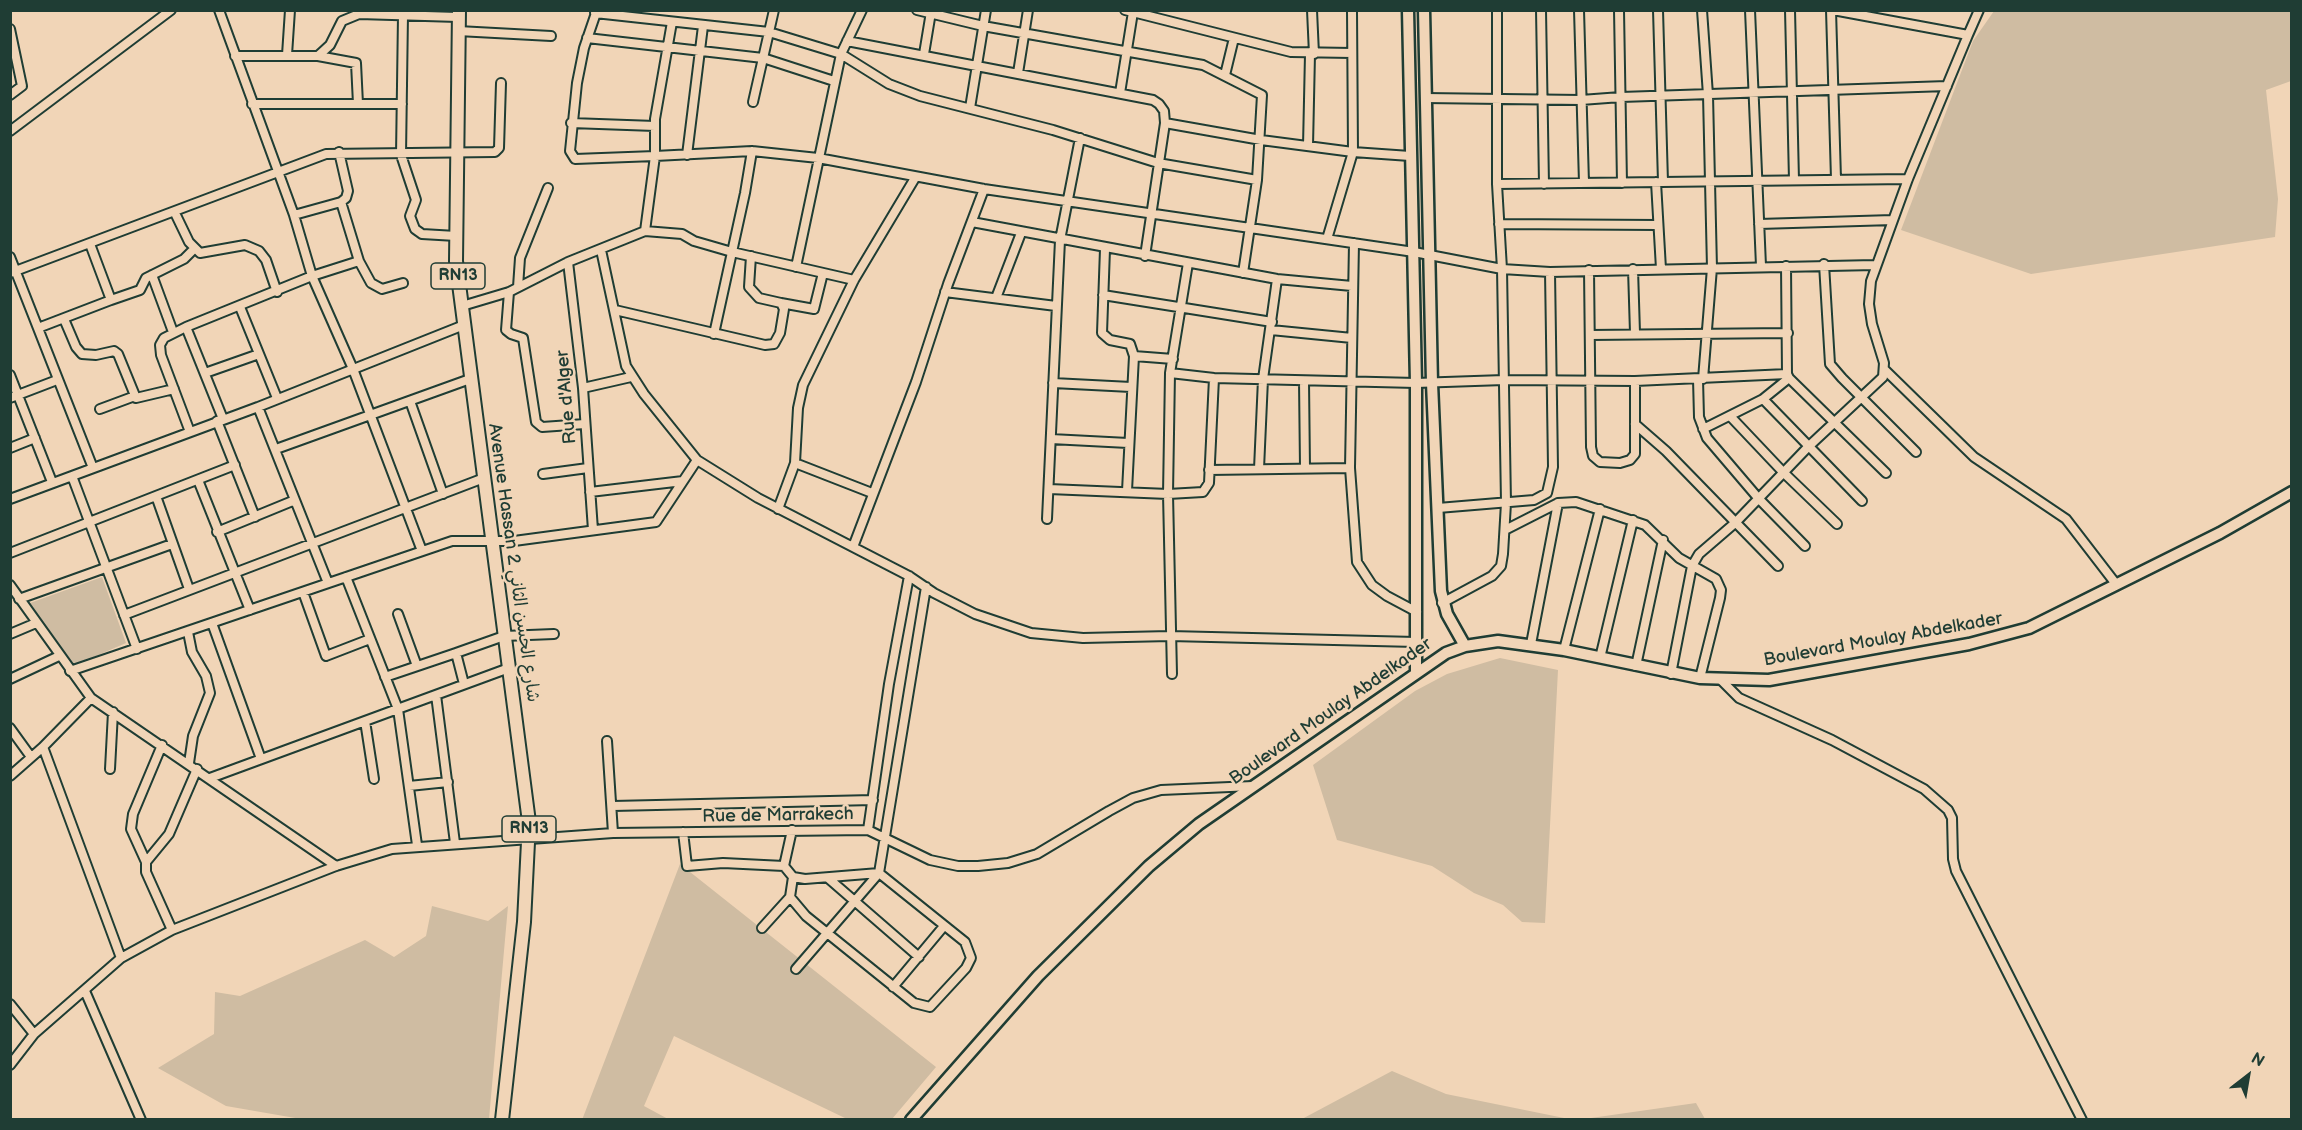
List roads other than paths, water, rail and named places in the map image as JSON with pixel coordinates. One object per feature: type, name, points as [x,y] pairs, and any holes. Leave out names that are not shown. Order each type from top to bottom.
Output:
[{"type":"main road","name":"Avenue Hassan 2 شارع الحسن الثاني","points":[[458,14],[456,236],[462,306],[530,839],[524,922],[501,1119]]},
{"type":"street","points":[[10,131],[171,10]]},
{"type":"street","points":[[219,10],[294,215],[312,276],[353,369],[422,551]]},
{"type":"street","points":[[287,55],[290,10]]},
{"type":"street","points":[[753,102],[774,10]]},
{"type":"street","points":[[796,267],[834,81],[841,54],[862,10]]},
{"type":"street","points":[[916,10],[983,26],[1203,65],[1262,95],[1257,180],[1243,273]]},
{"type":"street","points":[[970,108],[986,10]]},
{"type":"street","points":[[1018,73],[1028,10]]},
{"type":"street","points":[[1308,146],[1312,10]]},
{"type":"street","points":[[1327,239],[1353,152],[1352,10]]},
{"type":"street","points":[[1408,10],[1416,383],[1416,672]]},
{"type":"street","points":[[1424,10],[1432,382],[1442,603],[1465,646]]},
{"type":"street","points":[[1442,603],[1474,588],[1501,566],[1505,530],[1502,269],[1497,184],[1497,10]]},
{"type":"street","points":[[1541,10],[1544,184]]},
{"type":"street","points":[[1579,10],[1584,183]]},
{"type":"street","points":[[1619,10],[1622,183]]},
{"type":"street","points":[[1658,10],[1662,96],[1658,225],[1662,269]]},
{"type":"street","points":[[1702,10],[1708,95],[1712,268],[1698,406],[1703,429],[1717,452],[1805,546]]},
{"type":"street","points":[[1750,10],[1761,266]]},
{"type":"street","points":[[1790,10],[1794,92],[1794,180]]},
{"type":"street","points":[[1836,179],[1832,89],[1832,10],[1873,13],[1968,35]]},
{"type":"street","points":[[1979,10],[1908,178],[1875,265],[1869,304],[1885,370],[1974,457],[2066,519],[2116,584]]},
{"type":"street","points":[[1257,180],[1158,163],[1080,138],[899,89],[841,54],[769,32],[596,12],[587,38],[577,83],[570,151],[575,159],[752,151],[819,158],[915,178],[1066,200],[1149,215],[1414,252],[1502,269],[1550,272],[1824,264],[1875,265]]},
{"type":"street","points":[[1119,93],[1135,12],[1234,38],[1312,54],[1352,53]]},
{"type":"street","points":[[924,54],[930,13]]},
{"type":"street","points":[[318,56],[325,52],[342,21],[351,17],[458,14]]},
{"type":"street","points":[[403,15],[401,155],[416,200],[410,213],[415,228],[426,235],[456,236]]},
{"type":"street","points":[[645,231],[655,156],[655,126],[672,22]]},
{"type":"street","points":[[687,155],[703,26]]},
{"type":"street","points":[[10,29],[22,86],[10,95]]},
{"type":"street","points":[[458,31],[551,36]]},
{"type":"street","points":[[587,38],[763,58],[834,81]]},
{"type":"street","points":[[1225,75],[1234,38]]},
{"type":"street","points":[[847,41],[1119,93],[1153,100],[1159,104],[1164,111],[1165,123],[1149,215],[1145,256]]},
{"type":"street","points":[[235,56],[318,56],[356,63],[358,104]]},
{"type":"street","points":[[13,272],[176,213],[316,157],[339,152],[401,155],[498,151],[501,83]]},
{"type":"street","points":[[1425,98],[1496,97],[1581,100],[1621,96],[1947,86]]},
{"type":"street","points":[[252,104],[402,104]]},
{"type":"street","points":[[572,123],[655,126]]},
{"type":"street","points":[[1165,123],[1261,140],[1353,152],[1410,156]]},
{"type":"street","points":[[1047,519],[1060,240],[1066,200],[1080,138]]},
{"type":"street","points":[[714,333],[752,151]]},
{"type":"street","points":[[294,215],[341,202],[346,198],[348,191],[339,152]]},
{"type":"street","points":[[778,509],[795,463],[798,408],[803,385],[854,280],[915,178]]},
{"type":"street","points":[[1497,184],[1908,178]]},
{"type":"street","points":[[518,287],[520,258],[548,188]]},
{"type":"street","points":[[853,547],[916,382],[945,292],[984,189]]},
{"type":"street","points":[[341,202],[359,261],[371,283],[382,289],[403,283]]},
{"type":"street","points":[[176,213],[194,249],[200,254],[245,245],[252,246],[266,260],[277,292]]},
{"type":"street","points":[[1759,224],[1893,220]]},
{"type":"street","points":[[972,222],[1105,249],[1277,279],[1352,286]]},
{"type":"street","points":[[1499,224],[1658,225]]},
{"type":"street","points":[[462,306],[509,292],[568,262],[645,231],[682,234],[694,241],[732,252],[854,280]]},
{"type":"street","points":[[996,298],[1021,233]]},
{"type":"street","points":[[1353,243],[1350,468],[1357,562],[1372,585],[1417,612]]},
{"type":"street","points":[[90,244],[111,300]]},
{"type":"street","points":[[38,328],[140,290],[145,279],[184,259],[194,249]]},
{"type":"street","points":[[601,249],[626,366],[631,377],[697,460],[778,509],[909,576],[975,614],[1031,633],[1083,638],[1170,636],[1416,642]]},
{"type":"street","points":[[1105,249],[1102,333],[1110,340],[1130,344],[1134,356],[1127,491]]},
{"type":"street","points":[[751,256],[749,287],[759,298],[814,309],[823,273]]},
{"type":"street","points":[[10,257],[13,272],[38,328],[93,468]]},
{"type":"street","points":[[190,432],[159,349],[164,338],[173,332],[240,307],[312,276],[359,261]]},
{"type":"street","name":"Rue d'Alger","points":[[568,262],[583,388],[592,530]]},
{"type":"street","points":[[1172,674],[1168,494],[1170,373],[1188,263]]},
{"type":"street","points":[[1824,264],[1830,364],[1916,452]]},
{"type":"street","points":[[1786,266],[1788,376],[1886,474]]},
{"type":"street","points":[[1588,270],[1593,456],[1600,462],[1607,464],[1633,458],[1635,381]]},
{"type":"street","points":[[1633,270],[1635,333]]},
{"type":"street","points":[[1438,508],[1506,503],[1543,497],[1550,485],[1553,467],[1550,272]]},
{"type":"street","points":[[152,275],[173,332]]},
{"type":"street","points":[[1259,469],[1263,379],[1277,279]]},
{"type":"street","points":[[509,292],[506,330],[523,338],[536,422],[542,427],[585,424]]},
{"type":"street","points":[[945,292],[1056,306]]},
{"type":"street","points":[[1103,295],[1352,339]]},
{"type":"street","points":[[615,310],[774,344],[784,317],[781,303]]},
{"type":"street","points":[[240,307],[277,398]]},
{"type":"street","points":[[64,319],[76,347],[82,354],[96,355],[114,351],[118,354],[135,396]]},
{"type":"street","points":[[10,499],[258,407],[464,325]]},
{"type":"street","points":[[186,327],[205,373],[235,465],[255,517]]},
{"type":"street","points":[[1590,335],[1707,332],[1788,333]]},
{"type":"street","points":[[205,373],[259,354]]},
{"type":"street","points":[[1134,356],[1173,359]]},
{"type":"street","points":[[1671,674],[1695,560],[1759,499],[1782,472],[1863,398],[1882,377],[1885,370]]},
{"type":"street","points":[[1170,373],[1214,378],[1416,383],[1504,380],[1635,381],[1788,376]]},
{"type":"street","points":[[10,375],[14,397],[35,438],[52,482]]},
{"type":"street","points":[[1703,429],[1763,399],[1788,376]]},
{"type":"street","points":[[583,388],[631,377]]},
{"type":"street","points":[[1049,489],[1168,494],[1203,492],[1209,483],[1214,378]]},
{"type":"street","points":[[276,449],[470,379]]},
{"type":"street","points":[[14,397],[57,380]]},
{"type":"street","points":[[1304,381],[1305,468]]},
{"type":"street","points":[[1053,382],[1131,387]]},
{"type":"street","points":[[100,409],[135,396],[138,398],[174,389]]},
{"type":"street","points":[[1763,399],[1862,501]]},
{"type":"street","points":[[410,401],[443,494]]},
{"type":"street","points":[[258,407],[328,583]]},
{"type":"street","points":[[1730,416],[1782,472],[1836,524]]},
{"type":"street","points":[[1635,424],[1666,451],[1778,566]]},
{"type":"street","points":[[10,448],[35,438]]},
{"type":"street","points":[[1051,438],[1128,443]]},
{"type":"street","points":[[70,671],[452,541],[514,540],[656,522],[697,460]]},
{"type":"street","points":[[795,463],[872,493]]},
{"type":"street","points":[[10,553],[90,524],[235,465]]},
{"type":"street","points":[[543,474],[588,468]]},
{"type":"street","points":[[1209,470],[1350,468]]},
{"type":"street","points":[[72,476],[137,649]]},
{"type":"street","points":[[124,615],[484,478]]},
{"type":"street","points":[[198,480],[233,573],[250,610]]},
{"type":"street","points":[[590,492],[683,481]]},
{"type":"street","name":"Boulevard Moulay Abdelkader","points":[[912,1119],[1038,976],[1149,866],[1200,824],[1446,653],[1465,646],[1498,641],[1564,650],[1671,674],[1721,680],[1769,680],[1969,644],[2029,628],[2220,533],[2292,492]]},
{"type":"street","points":[[156,496],[189,589]]},
{"type":"street","points":[[217,532],[295,500]]},
{"type":"street","points":[[1505,530],[1558,503],[1576,502],[1645,525],[1679,558],[1695,560],[1716,579],[1721,591],[1700,678]]},
{"type":"street","points":[[1531,644],[1558,503]]},
{"type":"street","points":[[1564,650],[1600,509]]},
{"type":"street","points":[[1600,658],[1633,520]]},
{"type":"street","points":[[1636,666],[1663,540]]},
{"type":"street","points":[[19,599],[172,544]]},
{"type":"street","points":[[868,830],[889,684],[909,576]]},
{"type":"street","points":[[346,577],[398,709],[417,845]]},
{"type":"street","points":[[796,969],[879,873],[882,837],[926,587]]},
{"type":"street","points":[[12,589],[91,698],[189,763],[336,866]]},
{"type":"street","points":[[303,592],[326,656],[370,639]]},
{"type":"street","points":[[398,614],[417,666]]},
{"type":"street","points":[[10,634],[36,623]]},
{"type":"street","points":[[212,623],[261,759]]},
{"type":"street","points":[[188,632],[192,652],[207,676],[210,693],[193,736],[189,763]]},
{"type":"street","points":[[385,677],[504,636],[554,634]]},
{"type":"street","points":[[456,653],[464,684]]},
{"type":"street","points":[[10,679],[60,656]]},
{"type":"street","points":[[210,778],[509,668]]},
{"type":"street","points":[[1721,680],[1739,698],[1832,740],[1924,789],[1948,810],[1953,818],[1953,859],[1956,871],[2082,1119]]},
{"type":"street","points":[[436,695],[455,843]]},
{"type":"street","points":[[10,776],[43,747],[91,698]]},
{"type":"street","points":[[110,769],[113,712]]},
{"type":"street","points":[[365,721],[374,779]]},
{"type":"street","points":[[10,728],[31,757]]},
{"type":"street","points":[[607,741],[614,833]]},
{"type":"street","points":[[162,745],[133,814],[131,829],[146,862],[146,872],[172,930]]},
{"type":"street","points":[[43,747],[121,958]]},
{"type":"street","points":[[146,862],[168,834],[197,769]]},
{"type":"street","points":[[409,786],[448,782]]},
{"type":"street","name":"Rue de Marrakech","points":[[10,1065],[34,1034],[86,991],[121,958],[172,930],[336,866],[392,849],[417,845],[614,833],[868,830],[930,860],[958,866],[1008,863],[1037,854],[1109,811],[1143,795],[1161,790],[1254,786]]},
{"type":"street","points":[[613,806],[873,800]]},
{"type":"street","points":[[784,866],[792,830]]},
{"type":"street","points":[[683,832],[687,866],[723,863],[784,866],[793,877],[790,897],[762,928]]},
{"type":"street","points":[[790,897],[806,916],[914,1003],[930,1007],[966,968],[971,958],[965,942],[879,873],[828,878],[793,877]]},
{"type":"street","points":[[828,878],[919,957]]},
{"type":"street","points":[[893,987],[944,926]]},
{"type":"street","points":[[86,991],[141,1119]]},
{"type":"street","points":[[10,1004],[34,1034]]}]
